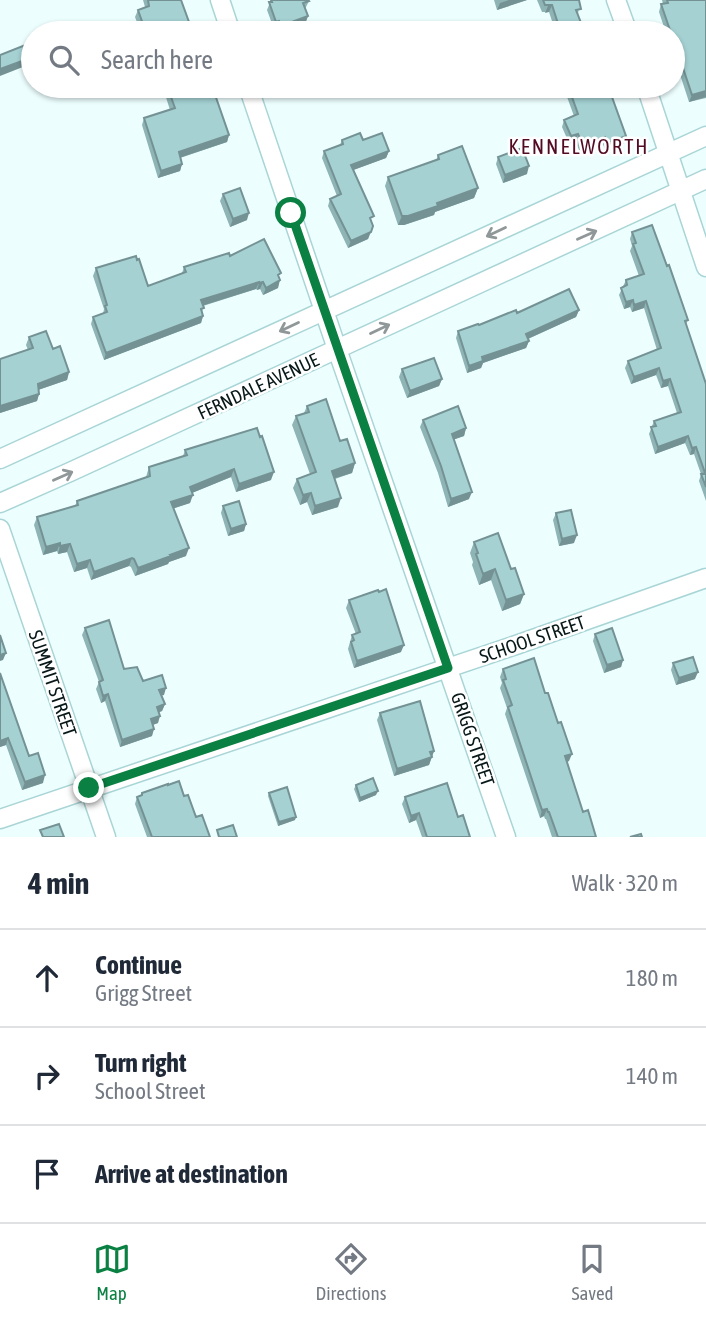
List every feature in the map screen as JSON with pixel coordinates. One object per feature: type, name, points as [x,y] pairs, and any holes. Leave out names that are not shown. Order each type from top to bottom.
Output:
[{"type":"street","points":[[220,0],[227,21]]},
{"type":"street","points":[[616,0],[624,21]]},
{"type":"street","name":"GRIGG STREET","points":[[252,98],[506,837]]},
{"type":"street","points":[[650,98],[706,267]]},
{"type":"street","points":[[0,459],[706,136]]},
{"type":"street","name":"FERNDALE AVENUE","points":[[0,503],[706,180]]},
{"type":"street","name":"SUMMIT STREET","points":[[0,529],[106,837]]},
{"type":"street","name":"SCHOOL STREET","points":[[0,819],[706,578]]},
{"type":"building","points":[[148,0],[181,0],[189,21],[142,21],[138,10],[149,6]]},
{"type":"building","points":[[271,0],[308,0],[303,3],[308,16],[294,21],[276,21],[269,2],[272,2]]},
{"type":"building","points":[[543,0],[579,0],[581,9],[576,10],[580,21],[557,21],[552,5],[545,5]]},
{"type":"building","points":[[667,0],[706,0],[706,91],[692,95],[685,74],[685,21],[667,21],[661,4],[668,3]]},
{"type":"building","points":[[21,47],[21,61],[0,69],[0,55]]},
{"type":"building","points":[[171,98],[216,98],[229,135],[179,152],[182,164],[161,171],[144,118],[175,108]]},
{"type":"building","points":[[572,98],[612,98],[626,136],[608,143],[605,137],[583,145],[578,134],[571,136],[564,120],[578,114]]},
{"type":"building","points":[[360,133],[363,140],[382,133],[389,151],[351,165],[374,216],[370,218],[373,226],[371,232],[351,241],[330,199],[341,194],[324,151],[343,144],[342,140]]},
{"type":"building","points":[[462,146],[478,188],[437,203],[438,206],[402,216],[388,177],[439,159],[438,155]]},
{"type":"building","points":[[522,148],[529,166],[505,175],[498,157]]},
{"type":"building","points":[[240,188],[249,213],[233,219],[223,194]]},
{"type":"building","points":[[652,225],[688,320],[685,321],[706,384],[706,487],[701,474],[705,473],[696,447],[692,448],[688,436],[658,447],[651,427],[656,426],[654,421],[681,412],[670,379],[663,381],[659,368],[634,377],[628,361],[661,348],[646,301],[634,305],[633,300],[626,302],[621,288],[627,285],[626,280],[644,274],[633,244],[636,243],[632,232]]},
{"type":"building","points":[[264,239],[281,273],[278,275],[280,280],[266,288],[263,282],[259,282],[201,300],[203,316],[106,353],[93,317],[107,312],[96,268],[136,256],[148,286],[186,272],[184,267],[229,253],[230,256]]},
{"type":"building","points":[[569,289],[579,310],[526,334],[529,341],[482,357],[483,361],[469,366],[458,331],[516,310],[517,313]]},
{"type":"building","points":[[46,331],[53,349],[60,346],[69,372],[38,384],[39,394],[0,406],[0,359],[33,348],[29,337]]},
{"type":"building","points":[[434,358],[442,379],[410,391],[402,369]]},
{"type":"building","points":[[326,399],[340,441],[347,439],[355,463],[332,471],[341,498],[315,506],[311,493],[303,495],[297,479],[316,472],[296,416],[309,412],[307,406]]},
{"type":"building","points":[[458,406],[466,428],[452,434],[472,492],[451,499],[423,420]]},
{"type":"building","points":[[257,428],[274,472],[239,484],[234,469],[190,487],[193,495],[171,502],[189,548],[138,568],[132,558],[94,572],[90,560],[77,564],[70,544],[60,546],[60,543],[46,547],[37,517],[78,505],[77,501],[150,476],[149,467],[187,455],[185,450]]},
{"type":"building","points":[[239,501],[246,524],[231,529],[223,506]]},
{"type":"building","points":[[571,510],[577,535],[562,539],[556,513]]},
{"type":"building","points":[[498,533],[511,569],[515,568],[524,594],[506,600],[495,569],[483,574],[474,542]]},
{"type":"building","points":[[386,589],[404,645],[357,661],[351,642],[354,640],[352,635],[360,632],[349,600]]},
{"type":"building","points":[[109,620],[124,669],[137,667],[143,681],[162,675],[166,688],[159,690],[165,704],[157,707],[160,716],[151,719],[154,729],[122,740],[108,694],[103,696],[99,682],[103,680],[85,628]]},
{"type":"building","points":[[612,628],[623,660],[607,665],[595,634]]},
{"type":"building","points":[[0,635],[6,653],[0,655]]},
{"type":"building","points":[[693,657],[698,672],[679,678],[673,663]]},
{"type":"building","points":[[534,658],[545,693],[548,693],[558,723],[561,722],[572,754],[565,756],[583,812],[588,810],[596,837],[558,837],[549,812],[547,809],[542,810],[508,707],[512,705],[503,680],[506,679],[503,669]]},
{"type":"building","points":[[0,673],[29,756],[38,753],[45,775],[25,782],[8,738],[0,741]]},
{"type":"building","points":[[420,701],[434,751],[430,752],[432,757],[397,769],[380,713]]},
{"type":"building","points":[[373,778],[378,791],[360,798],[356,785]]},
{"type":"building","points":[[179,781],[184,796],[188,795],[196,817],[202,815],[210,837],[152,837],[137,797]]},
{"type":"building","points":[[447,783],[458,817],[463,815],[470,837],[427,837],[419,813],[411,816],[405,797]]},
{"type":"building","points":[[287,787],[296,817],[279,822],[269,793]]},
{"type":"building","points":[[59,824],[64,837],[43,837],[40,830]]},
{"type":"building","points":[[233,825],[237,837],[219,837],[217,830]]},
{"type":"district","name":"KENNELWORTH","points":[[579,146]]},
{"type":"route","points":[[89,788],[448,668],[291,213]]}]
